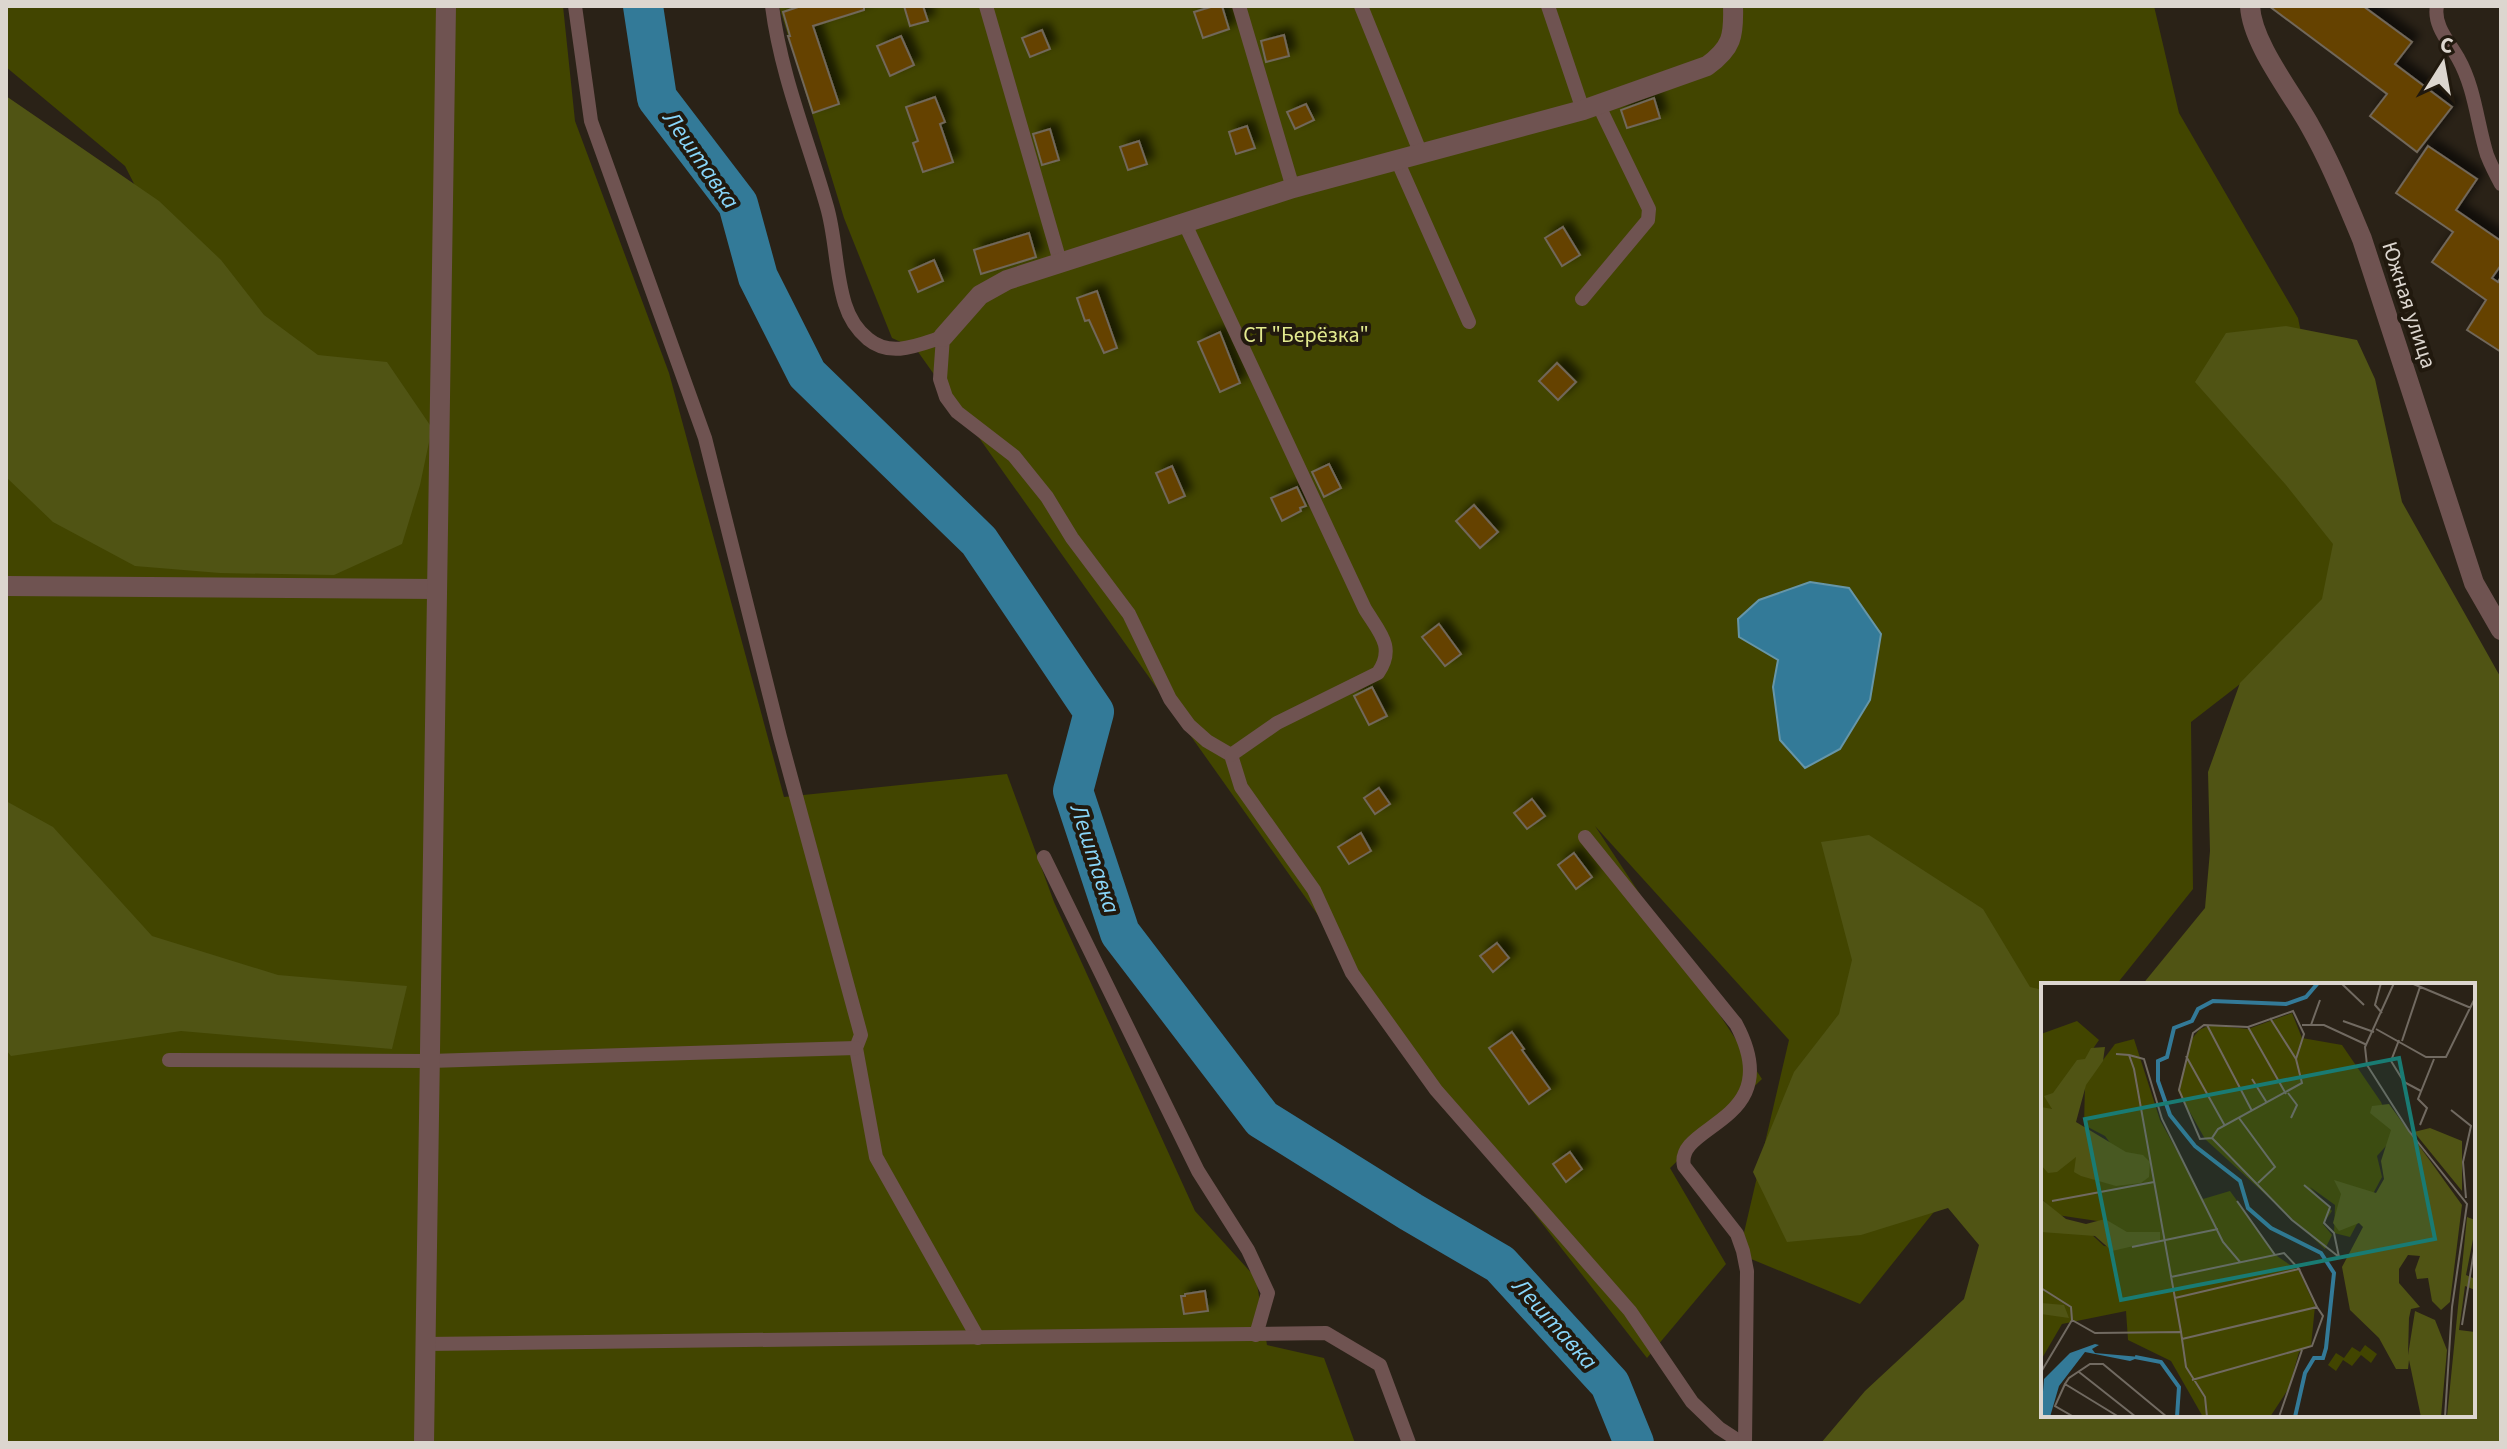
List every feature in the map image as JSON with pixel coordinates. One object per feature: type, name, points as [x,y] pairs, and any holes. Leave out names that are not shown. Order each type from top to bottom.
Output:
[{"type":"street","points":[[424,1443],[446,6]]},
{"type":"street","points":[[943,337],[980,295],[1007,280],[1293,188],[1590,107],[1707,66],[1723,54],[1731,39],[1733,6]]},
{"type":"street","name":"Южная улица","points":[[2250,6],[2257,36],[2312,128],[2362,239],[2474,583],[2501,630]]},
{"type":"street","points":[[6,586],[437,589]]},
{"type":"lane","points":[[575,6],[591,121],[705,438],[780,737],[861,1035],[856,1048],[876,1157],[978,1338]]},
{"type":"lane","points":[[772,6],[788,86],[828,209],[845,303],[854,325],[868,340],[884,348],[900,350],[943,337],[940,379],[946,397],[957,412],[1014,456],[1047,497],[1072,538],[1129,614],[1170,699],[1189,725],[1207,741],[1231,755],[1241,787],[1314,890],[1352,973],[1436,1090],[1630,1311],[1692,1402],[1719,1428],[1744,1443],[1747,1271],[1743,1251],[1737,1234],[1684,1166],[1683,1160],[1687,1148],[1740,1104],[1749,1087],[1751,1067],[1747,1045],[1736,1024],[1585,837]]},
{"type":"lane","points":[[986,6],[1061,265]]},
{"type":"lane","points":[[1239,6],[1293,188]]},
{"type":"lane","points":[[1361,6],[1421,154]]},
{"type":"lane","points":[[1548,6],[1590,107],[1649,209],[1648,220],[1582,299]]},
{"type":"lane","points":[[2437,6],[2438,25],[2460,60],[2470,84],[2488,157],[2501,184]]},
{"type":"lane","points":[[1397,160],[1469,322]]},
{"type":"lane","points":[[1185,224],[1358,595],[1385,642],[1387,654],[1378,673],[1277,723],[1231,755]]},
{"type":"lane","points":[[1044,857],[1198,1171],[1248,1250],[1268,1293],[1256,1335]]},
{"type":"lane","points":[[169,1060],[430,1061],[856,1048]]},
{"type":"lane","points":[[425,1344],[1326,1333],[1380,1365],[1409,1443]]},
{"type":"green space","points":[[6,6],[563,6],[575,121],[669,373],[784,797],[1007,774],[1054,902],[1195,1211],[1256,1278],[1267,1345],[1324,1358],[1355,1443],[6,1443],[6,279],[194,302],[125,166],[6,67]]},
{"type":"green space","name":"СТ \"Берёзка\"","points":[[779,6],[2154,6],[2179,113],[2298,318],[2355,595],[2191,722],[2193,889],[2118,983],[2041,983],[2041,1078],[1860,1304],[1739,1254],[1789,1040],[1595,826],[1762,1079],[1670,1168],[1726,1264],[1647,1358],[1484,1149],[916,349],[892,338],[844,218]]},
{"type":"green space","points":[[6,96],[159,201],[221,260],[264,315],[318,355],[387,362],[432,428],[420,485],[402,544],[334,575],[220,573],[135,566],[53,522],[6,477]]},
{"type":"green space","points":[[2286,326],[2357,340],[2375,379],[2402,502],[2501,678],[2501,1443],[1821,1443],[1865,1391],[1964,1299],[1979,1245],[1948,1208],[1861,1235],[1787,1242],[1753,1172],[1794,1072],[1839,1014],[1852,960],[1821,842],[1869,835],[1983,909],[2030,987],[2041,990],[2041,1417],[2475,1417],[2475,983],[2144,983],[2205,908],[2210,851],[2208,772],[2240,683],[2322,599],[2333,544],[2286,485],[2195,382],[2226,333]]},
{"type":"green space","points":[[6,801],[53,827],[152,936],[278,975],[407,986],[392,1049],[181,1031],[11,1056],[6,1050]]},
{"type":"water","points":[[1810,582],[1849,588],[1881,634],[1870,700],[1840,749],[1805,768],[1780,740],[1773,687],[1778,660],[1739,637],[1738,619],[1759,600]]},
{"type":"building","points":[[801,6],[864,6],[864,10],[813,26],[839,104],[813,113],[783,12]]},
{"type":"building","points":[[904,6],[923,6],[928,21],[910,26]]},
{"type":"building","points":[[1222,6],[1229,29],[1203,38],[1194,12]]},
{"type":"building","points":[[2269,6],[2363,6],[2412,42],[2395,64],[2452,107],[2417,152],[2370,116],[2387,94]]},
{"type":"building","points":[[1042,30],[1050,49],[1030,57],[1022,38]]},
{"type":"building","points":[[1284,35],[1289,56],[1266,62],[1261,41]]},
{"type":"building","points":[[901,36],[914,65],[890,76],[877,46]]},
{"type":"building","points":[[935,97],[945,122],[940,124],[953,162],[923,172],[913,143],[918,141],[906,107]]},
{"type":"building","points":[[1654,98],[1660,118],[1627,128],[1621,110]]},
{"type":"building","points":[[1306,104],[1314,120],[1295,129],[1287,112]]},
{"type":"building","points":[[1247,126],[1255,148],[1236,154],[1229,132]]},
{"type":"building","points":[[1050,129],[1059,160],[1042,165],[1033,134]]},
{"type":"building","points":[[1139,141],[1147,164],[1128,170],[1120,147]]},
{"type":"building","points":[[2428,146],[2477,179],[2456,210],[2501,241],[2501,265],[2492,278],[2498,282],[2501,277],[2501,352],[2467,330],[2486,300],[2432,262],[2453,232],[2396,193]]},
{"type":"building","points":[[1563,227],[1580,255],[1562,266],[1545,238]]},
{"type":"building","points":[[1029,233],[1036,257],[981,274],[974,250]]},
{"type":"building","points":[[934,260],[943,281],[918,292],[909,271]]},
{"type":"building","points":[[1097,291],[1117,348],[1104,353],[1089,320],[1085,321],[1077,298]]},
{"type":"building","points":[[1220,332],[1240,383],[1220,392],[1198,342]]},
{"type":"building","points":[[1557,363],[1576,382],[1558,400],[1539,381]]},
{"type":"building","points":[[1329,464],[1341,488],[1324,497],[1312,472]]},
{"type":"building","points":[[1172,466],[1185,496],[1169,503],[1156,473]]},
{"type":"building","points":[[1297,487],[1306,506],[1282,521],[1271,498]]},
{"type":"building","points":[[1474,505],[1498,532],[1480,548],[1456,521]]},
{"type":"building","points":[[1439,624],[1461,654],[1445,666],[1422,637]]},
{"type":"building","points":[[1372,687],[1387,716],[1369,725],[1354,696]]},
{"type":"building","points":[[1379,788],[1390,804],[1375,814],[1364,798]]},
{"type":"building","points":[[1532,799],[1545,816],[1527,829],[1514,813]]},
{"type":"building","points":[[1361,833],[1371,851],[1349,864],[1338,847]]},
{"type":"building","points":[[1574,853],[1592,877],[1576,889],[1558,865]]},
{"type":"building","points":[[1497,943],[1509,958],[1493,972],[1480,956]]},
{"type":"building","points":[[1512,1032],[1550,1089],[1529,1104],[1489,1048]]},
{"type":"building","points":[[1570,1152],[1582,1169],[1566,1182],[1553,1164]]},
{"type":"building","points":[[1205,1291],[1208,1311],[1184,1314],[1181,1296]]},
{"type":"waterway","name":"Лештавка","points":[[643,6],[657,98],[738,204],[758,277],[807,374],[979,541],[1094,712],[1073,791],[1120,933],[1262,1119],[1500,1264],[1610,1384],[1634,1443]]}]
